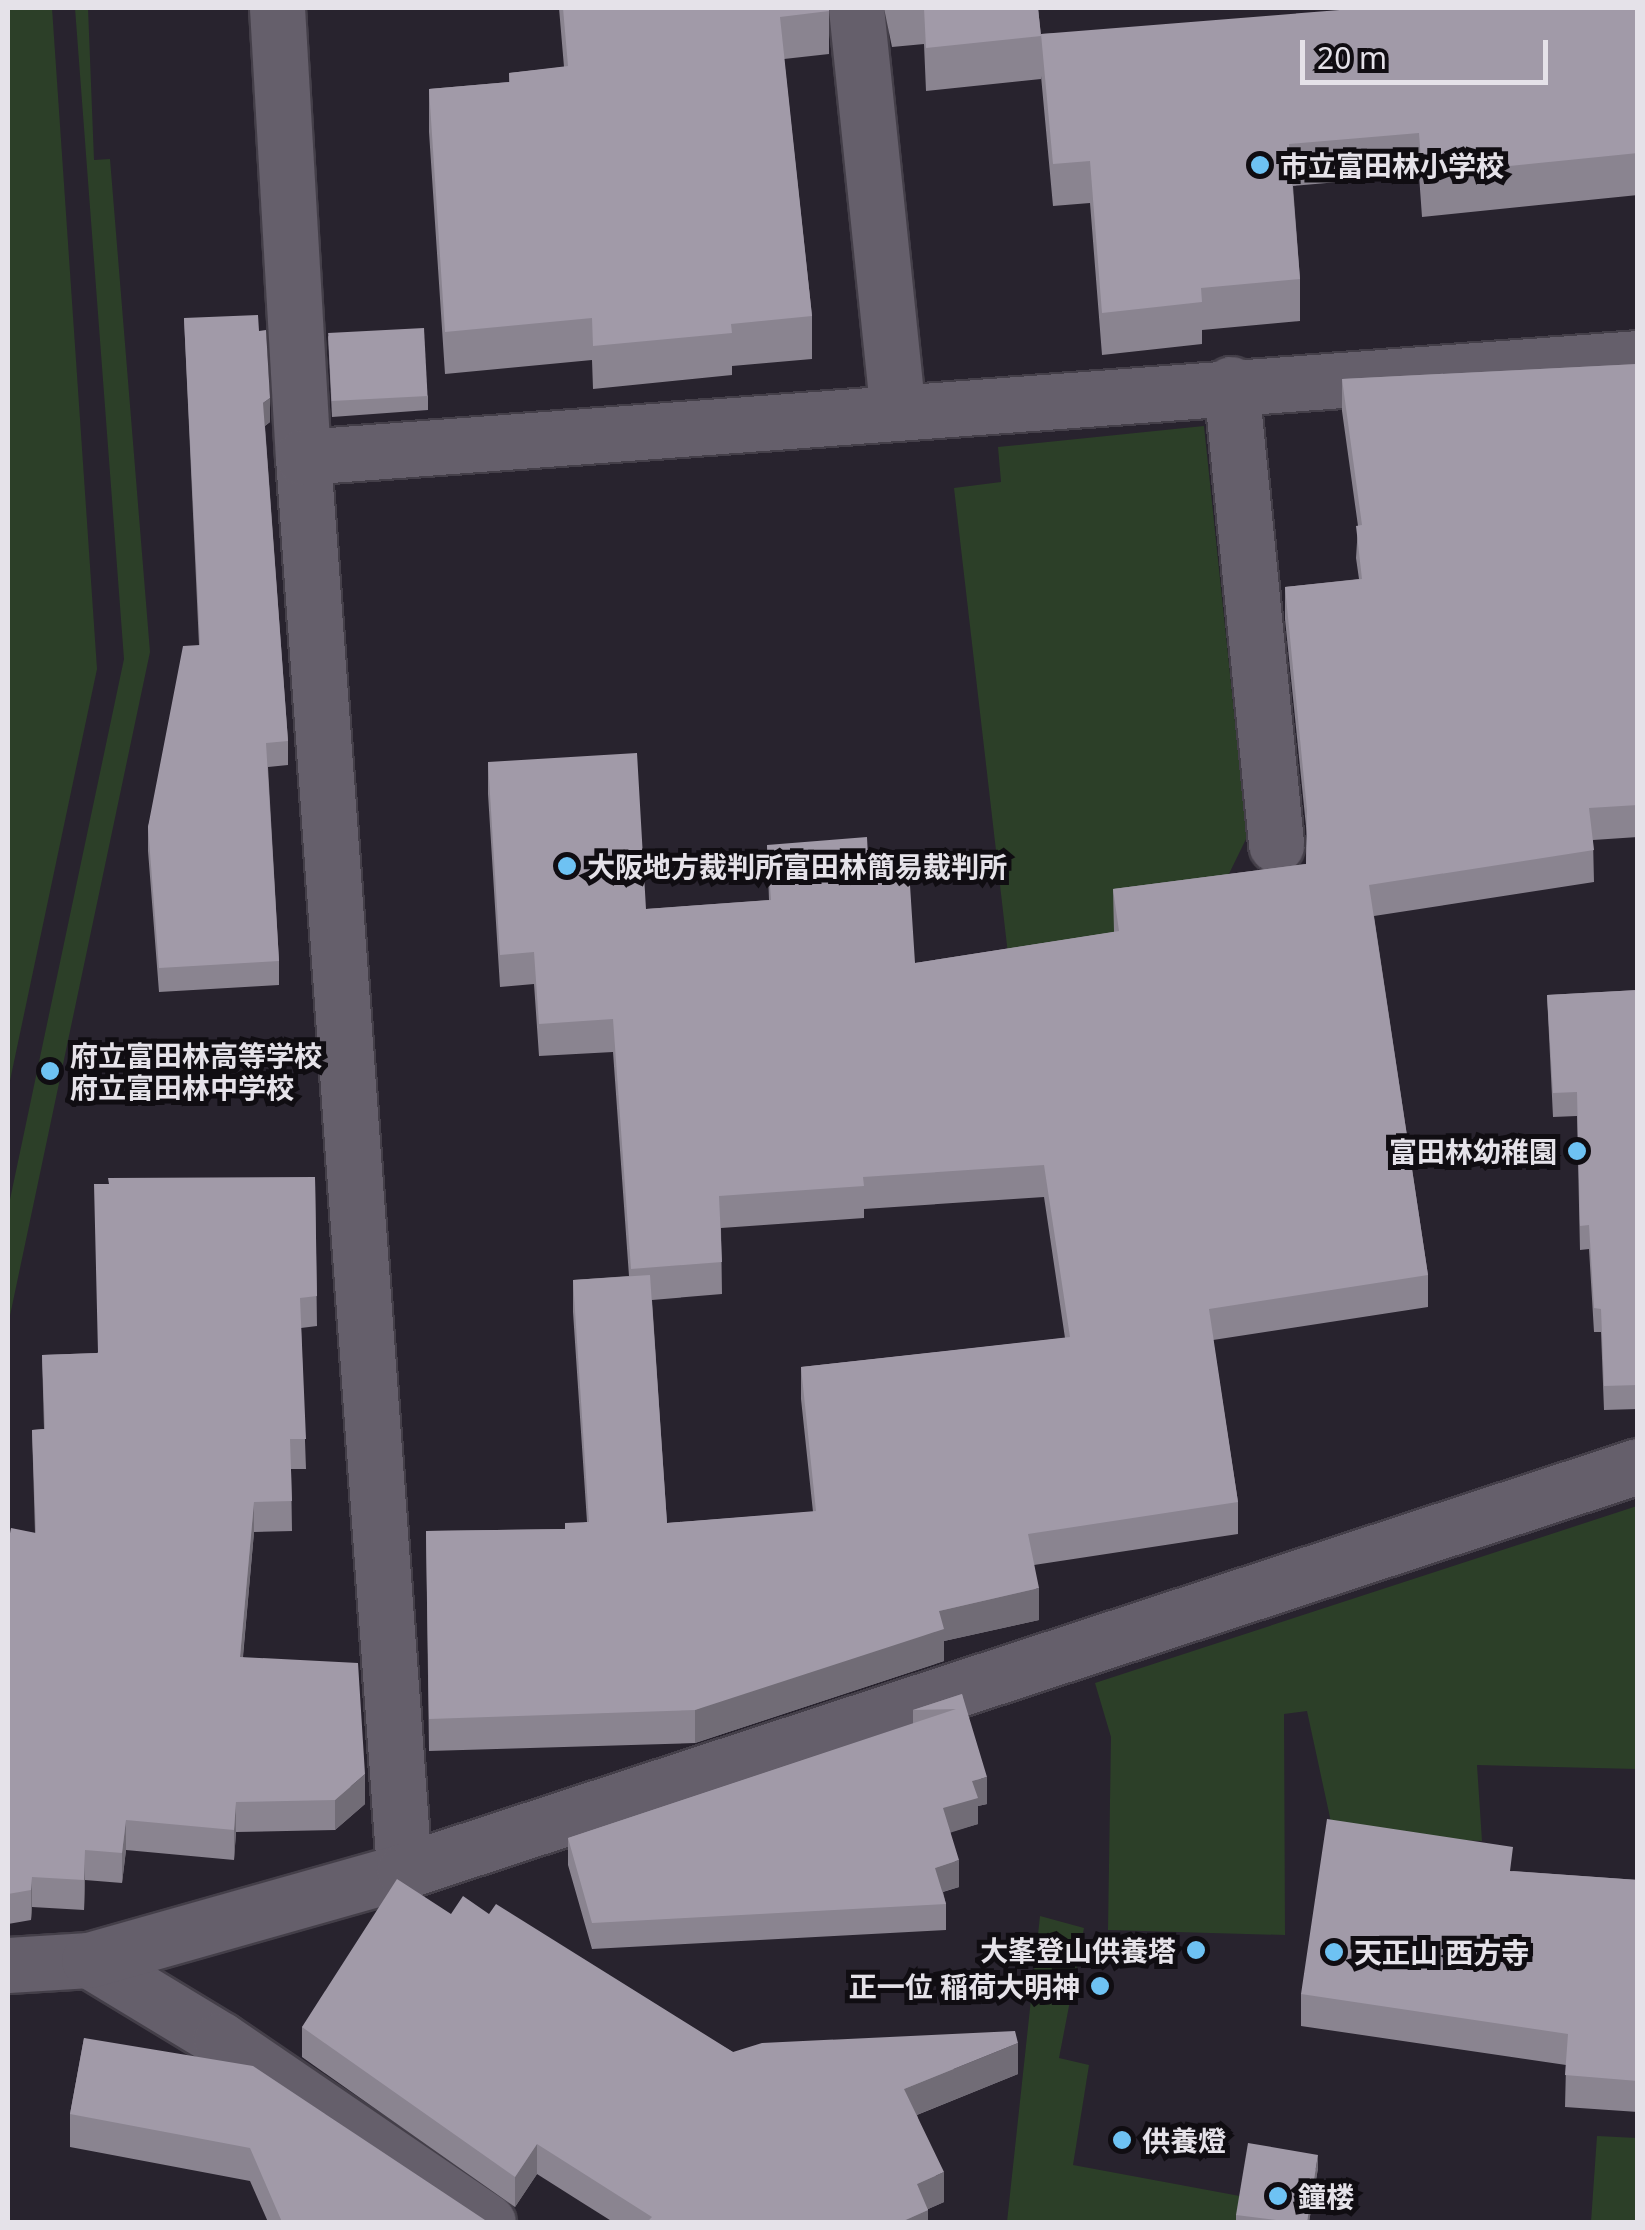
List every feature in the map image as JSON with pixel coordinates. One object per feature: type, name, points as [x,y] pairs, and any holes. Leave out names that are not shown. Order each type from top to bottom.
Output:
[{"type":"street","points":[[277,8],[303,457],[404,1870]]},
{"type":"street","points":[[856,8],[898,411]]},
{"type":"street","points":[[303,457],[1231,384],[1638,358]]},
{"type":"street","points":[[1231,384],[1276,845]]},
{"type":"street","points":[[8,1965],[89,1960],[404,1870],[1638,1466]]},
{"type":"street","points":[[89,1960],[221,2040],[488,2222]]},
{"type":"green space","points":[[8,8],[52,8],[97,669],[8,1090]]},
{"type":"green space","points":[[75,8],[88,8],[94,160],[110,159],[150,652],[8,1325],[8,1209],[124,659]]},
{"type":"green space","points":[[1204,426],[1247,837],[1223,886],[1119,963],[1011,980],[954,488],[1001,482],[998,447]]},
{"type":"green space","points":[[1637,1506],[1637,1769],[1477,1765],[1482,1841],[1334,1836],[1307,1711],[1284,1714],[1285,1935],[1108,1930],[1111,1737],[1095,1683]]},
{"type":"green space","points":[[1040,1916],[1084,1928],[1059,2058],[1089,2065],[1073,2165],[1288,2205],[1286,2222],[1007,2222]]},
{"type":"green space","points":[[1597,2136],[1637,2138],[1637,2222],[1591,2222]]},
{"type":"building","points":[[563,8],[829,8],[780,17],[812,316],[731,324],[732,333],[593,346],[592,318],[445,332],[429,89],[510,82],[509,73],[568,66]]},
{"type":"building","points":[[924,8],[1038,8],[1041,36],[926,48]]},
{"type":"building","points":[[1365,8],[1638,8],[1638,153],[1422,175],[1419,133],[1289,144],[1300,279],[1201,288],[1202,302],[1102,313],[1090,161],[1053,164],[1041,34]]},
{"type":"building","points":[[258,315],[259,331],[266,330],[270,398],[263,403],[288,741],[266,743],[279,961],[159,968],[148,827],[183,646],[200,645],[184,318]]},
{"type":"building","points":[[424,328],[428,396],[332,401],[328,333]]},
{"type":"building","points":[[1638,364],[1638,805],[1589,808],[1594,850],[1369,885],[1428,1275],[1209,1309],[1238,1502],[1028,1534],[1039,1588],[939,1611],[944,1629],[695,1710],[429,1719],[426,1531],[565,1529],[565,1523],[589,1522],[573,1280],[650,1275],[667,1523],[816,1511],[801,1367],[1070,1337],[1044,1165],[863,1177],[864,1186],[719,1196],[722,1262],[631,1269],[613,1019],[539,1024],[534,952],[500,955],[488,762],[637,753],[646,909],[771,900],[767,845],[867,837],[868,857],[908,854],[915,963],[1119,931],[1113,889],[1306,864],[1307,810],[1285,587],[1362,579],[1356,526],[1362,525],[1342,379]]},
{"type":"building","points":[[1638,990],[1638,1385],[1604,1386],[1601,1309],[1594,1308],[1589,1225],[1580,1226],[1577,1092],[1553,1093],[1547,995]]},
{"type":"building","points":[[315,1177],[317,1296],[300,1298],[306,1439],[290,1439],[292,1501],[254,1502],[240,1657],[358,1663],[365,1774],[335,1800],[236,1802],[234,1830],[126,1820],[122,1853],[85,1850],[84,1880],[32,1877],[31,1890],[8,1894],[8,1544],[11,1528],[36,1533],[32,1430],[45,1429],[42,1355],[98,1353],[94,1184],[109,1184],[108,1178]]},
{"type":"building","points":[[962,1694],[987,1777],[972,1781],[978,1798],[943,1808],[959,1860],[935,1868],[946,1904],[592,1923],[568,1838],[956,1709],[913,1710]]},
{"type":"building","points":[[1327,1819],[1513,1847],[1510,1871],[1638,1880],[1638,2081],[1565,2075],[1568,2034],[1301,1994]]},
{"type":"building","points":[[397,1879],[451,1914],[463,1896],[489,1914],[496,1904],[733,2052],[762,2043],[1015,2031],[1018,2043],[904,2089],[944,2172],[917,2184],[928,2210],[901,2222],[647,2222],[652,2217],[537,2144],[515,2177],[302,2027]]},
{"type":"building","points":[[84,2038],[253,2066],[485,2220],[282,2222],[250,2148],[70,2114]]},
{"type":"building","name":"鐘楼","points":[[1248,2143],[1318,2155],[1307,2222],[1236,2215]]},
{"type":"place","name":"市立富田林小学校","points":[[1260,165]]},
{"type":"place","name":"大阪地方裁判所富田林簡易裁判所","points":[[567,866]]},
{"type":"place","name":"府立富田林高等学校 府立富田林中学校","points":[[50,1071]]},
{"type":"place","name":"富田林幼稚園","points":[[1577,1151]]},
{"type":"place","name":"大峯登山供養塔","points":[[1196,1950]]},
{"type":"place","name":"天正山 西方寺","points":[[1334,1952]]},
{"type":"place","name":"正一位 稲荷大明神","points":[[1100,1986]]},
{"type":"place","name":"供養燈","points":[[1122,2140]]},
{"type":"place","name":"鐘楼","points":[[1278,2196]]}]
